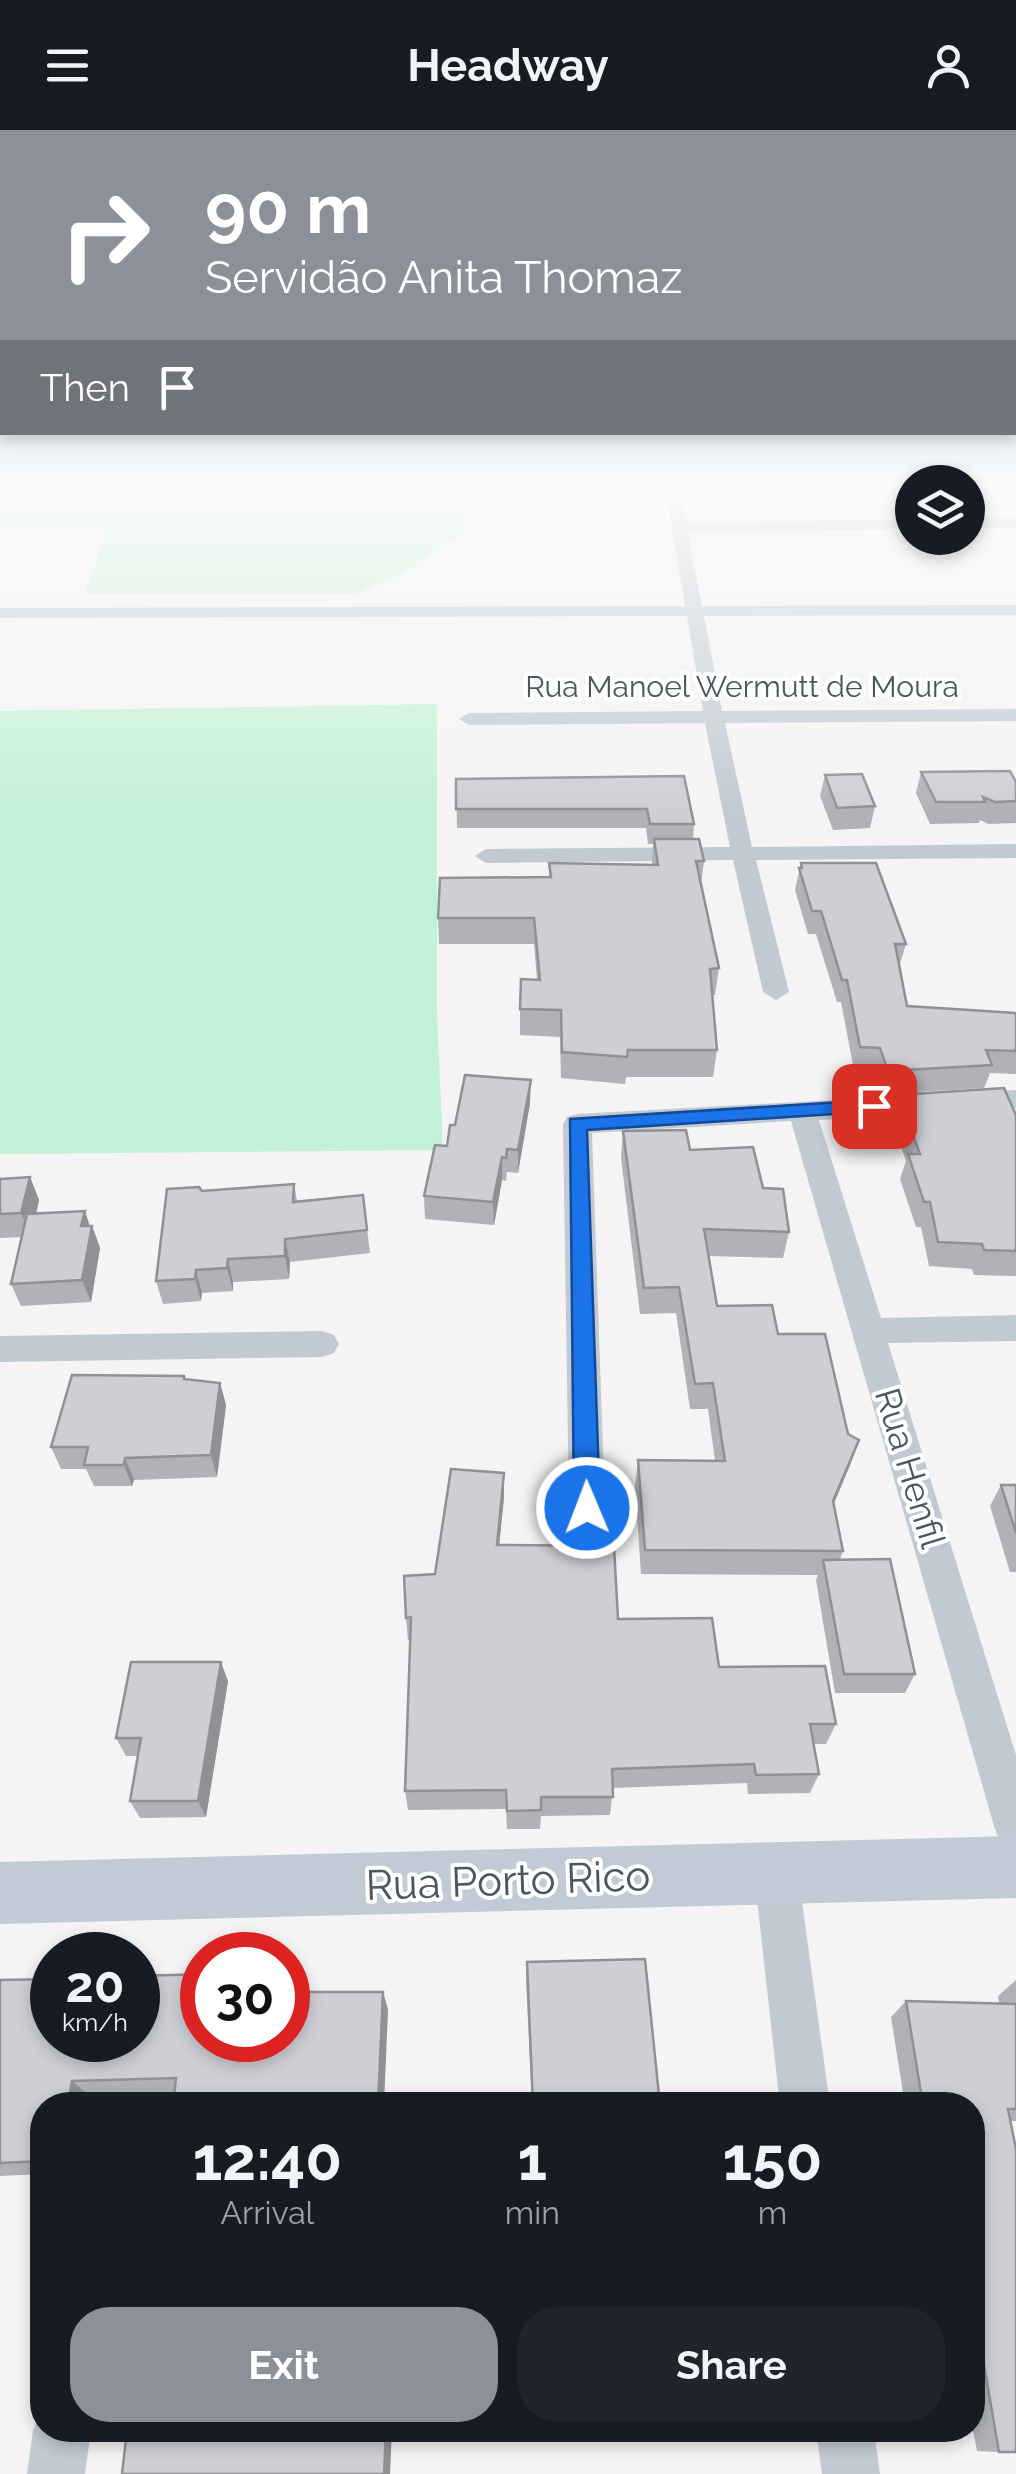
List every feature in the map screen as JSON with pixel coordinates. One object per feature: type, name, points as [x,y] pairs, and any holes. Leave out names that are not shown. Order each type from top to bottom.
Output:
[{"type":"main road","name":"Rua Porto Rico","points":[[0,1893],[1016,1868]]},
{"type":"street","points":[[691,595],[743,854],[776,992]]},
{"type":"street","points":[[0,613],[1016,610]]},
{"type":"street","name":"Rua Manoel Wermutt de Moura","points":[[469,719],[1016,716]]},
{"type":"street","points":[[486,856],[1016,851]]},
{"type":"street","points":[[587,1508],[577,1124],[1016,1099]]},
{"type":"street","name":"Rua Henfil","points":[[802,1110],[1016,1826]]},
{"type":"street","points":[[870,1332],[1016,1328]]},
{"type":"street","points":[[0,1349],[322,1344]]},
{"type":"street","points":[[776,1873],[803,2092]]},
{"type":"street","points":[[56,2474],[60,2442]]},
{"type":"street","points":[[847,2442],[851,2474]]},
{"type":"green space","points":[[437,704],[437,1013],[443,1150],[0,1154],[0,711]]},
{"type":"building","points":[[1010,771],[1016,782],[1016,801],[995,802],[983,797],[985,802],[936,802],[921,772]]},
{"type":"building","points":[[862,774],[875,806],[837,808],[825,775]]},
{"type":"building","points":[[684,776],[694,824],[650,824],[647,809],[456,809],[456,779]]},
{"type":"building","points":[[654,839],[699,839],[704,861],[696,861],[719,968],[710,969],[717,1050],[628,1050],[627,1057],[562,1052],[561,1010],[520,1009],[521,979],[540,980],[534,918],[438,918],[440,878],[551,877],[549,863],[658,865]]},
{"type":"building","points":[[801,863],[876,863],[906,944],[895,944],[907,1006],[1016,1013],[1016,1051],[986,1050],[992,1065],[888,1071],[880,1048],[860,1047],[847,980],[842,980],[821,911],[812,911],[799,868]]},
{"type":"building","points":[[465,1075],[531,1080],[518,1150],[507,1149],[506,1158],[502,1157],[493,1202],[424,1196],[435,1145],[447,1146],[450,1125],[455,1125]]},
{"type":"building","points":[[1004,1088],[1016,1115],[1016,1251],[984,1250],[982,1244],[938,1242],[930,1202],[924,1202],[908,1154],[920,1154],[898,1095]]},
{"type":"building","points":[[686,1130],[690,1150],[753,1147],[763,1188],[783,1189],[789,1232],[704,1229],[717,1306],[772,1305],[778,1334],[825,1334],[848,1434],[859,1440],[833,1501],[843,1551],[645,1550],[638,1460],[725,1461],[713,1383],[695,1384],[679,1287],[644,1288],[623,1131]]},
{"type":"building","points":[[30,1177],[21,1213],[0,1214],[0,1179]]},
{"type":"building","points":[[294,1184],[293,1202],[363,1195],[367,1230],[285,1239],[285,1256],[228,1259],[227,1268],[196,1270],[195,1279],[156,1281],[167,1189],[199,1187],[202,1191]]},
{"type":"building","points":[[85,1211],[81,1226],[92,1226],[82,1280],[11,1284],[27,1214]]},
{"type":"building","points":[[72,1375],[184,1376],[220,1383],[211,1455],[125,1458],[124,1465],[84,1465],[88,1447],[51,1447]]},
{"type":"building","points":[[451,1469],[504,1473],[497,1545],[614,1546],[618,1619],[712,1618],[719,1667],[825,1666],[836,1724],[810,1724],[819,1774],[756,1775],[754,1764],[612,1769],[613,1797],[541,1797],[541,1810],[507,1811],[506,1790],[405,1791],[411,1617],[406,1618],[404,1576],[435,1574]]},
{"type":"building","points":[[1001,1485],[1016,1485],[1016,1533]]},
{"type":"building","points":[[890,1559],[915,1674],[844,1674],[823,1560]]},
{"type":"building","points":[[131,1662],[221,1662],[198,1801],[130,1801],[141,1738],[116,1738]]},
{"type":"building","points":[[645,1959],[659,2092],[532,2092],[527,1962]]},
{"type":"building","points":[[160,1975],[180,1975],[180,2062],[310,2062],[310,1992],[383,1992],[379,2092],[174,2092],[176,2078],[72,2081],[70,2092],[30,2092],[30,2162],[0,2163],[0,1980],[30,1979],[30,2062],[160,2062]]},
{"type":"building","points":[[906,2001],[1016,2004],[1016,2109],[1008,2109],[1016,2149],[1016,2452],[999,2452],[985,2371],[985,2092],[921,2092]]},
{"type":"building","points":[[126,2442],[385,2442],[384,2474],[122,2474]]},
{"type":"route","points":[[587,1508],[577,1124],[874,1106]]}]
